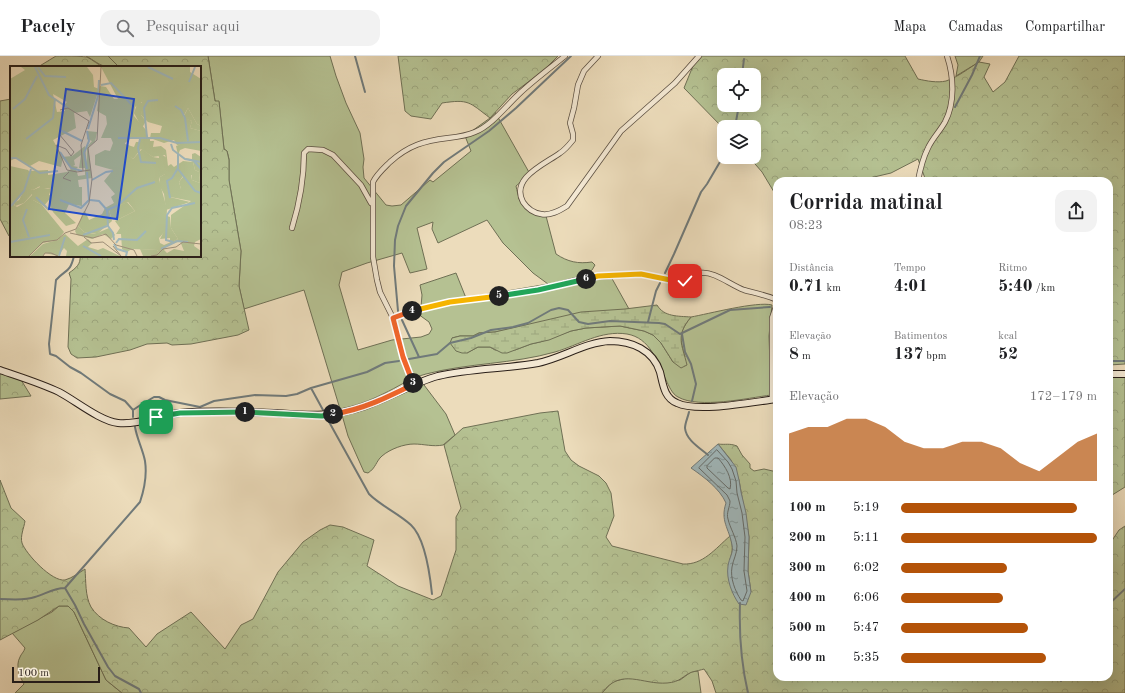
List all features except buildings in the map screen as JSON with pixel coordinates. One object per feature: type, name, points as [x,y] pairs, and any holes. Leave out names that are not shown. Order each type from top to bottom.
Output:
[{"type":"street","points":[[414,384],[403,357],[393,318],[380,292],[377,280],[374,257],[372,206],[372,189],[375,178],[400,153],[410,147],[422,142],[467,135],[476,132],[491,122],[522,91],[565,56]]},
{"type":"street","points":[[598,56],[584,71],[578,85],[570,123],[573,140],[561,152],[530,173],[523,182],[521,194],[522,200],[529,209],[536,213],[553,213],[567,206],[621,131],[675,83],[699,56]]},
{"type":"street","points":[[919,177],[927,149],[950,113],[952,102],[951,70],[947,56]]},
{"type":"street","points":[[292,228],[301,194],[305,170],[304,153],[308,149],[323,150],[339,160],[361,185],[372,206]]},
{"type":"street","points":[[393,318],[450,302],[538,290],[598,276],[634,274],[647,275],[680,282],[685,281],[699,273],[712,274],[742,289],[767,295],[773,298]]},
{"type":"street","points":[[773,315],[773,351]]},
{"type":"street","points":[[0,370],[39,382],[107,421],[119,423],[140,421],[180,413],[244,412],[322,416],[357,409],[377,402],[414,384],[439,376],[538,362],[560,357],[598,342],[620,341],[640,346],[647,352],[655,361],[668,398],[678,404],[687,407],[703,407],[773,400]]},
{"type":"street","points":[[1113,374],[1125,374]]},
{"type":"green space","points":[[56,56],[76,56],[87,57],[102,66],[40,66]]},
{"type":"green space","points":[[86,56],[108,56],[118,66],[104,66]]},
{"type":"green space","points":[[108,56],[208,56],[215,101],[219,101],[224,149],[227,151],[229,160],[229,180],[241,251],[239,286],[249,330],[238,335],[191,344],[147,344],[130,350],[96,357],[77,358],[71,354],[68,347],[71,279],[69,273],[78,266],[80,257],[201,257],[201,66],[118,66]]},
{"type":"green space","points":[[208,56],[330,56],[346,103],[360,133],[364,159],[364,178],[386,205],[392,206],[401,205],[430,180],[433,182],[471,151],[465,136],[490,118],[495,112],[530,174],[516,186],[519,199],[528,210],[539,215],[546,216],[556,254],[573,262],[592,262],[595,265],[586,275],[610,275],[629,309],[495,332],[479,333],[473,336],[460,336],[452,338],[467,353],[478,347],[490,347],[495,350],[515,350],[571,331],[586,328],[620,326],[644,331],[653,335],[661,343],[673,362],[685,357],[681,336],[684,327],[691,317],[744,306],[765,304],[772,305],[769,336],[771,395],[724,402],[698,402],[678,397],[671,390],[656,358],[647,345],[635,336],[617,333],[599,336],[555,352],[539,356],[442,370],[426,374],[409,380],[367,401],[340,409],[304,290],[244,309],[239,286],[241,251],[229,180],[229,159],[227,151],[224,149],[219,102],[215,101]],"holes":[[[487,220],[503,243],[533,273],[548,284],[466,298],[456,273],[420,285],[422,295],[421,307],[417,310],[418,314],[429,322],[432,329],[429,334],[421,337],[392,340],[358,350],[339,285],[342,272],[402,253],[410,273],[427,269],[417,228],[433,222],[432,229],[438,243]]]},
{"type":"green space","points":[[398,56],[558,56],[543,71],[512,94],[490,118],[473,105],[458,101],[442,103],[431,119],[411,116],[405,111]]},
{"type":"green space","points":[[697,56],[905,56],[918,79],[936,82],[943,82],[959,75],[979,62],[990,64],[984,77],[993,92],[1005,82],[1019,56],[1125,56],[1125,364],[1113,365],[1113,177],[925,177],[918,159],[891,173],[874,177],[773,177],[773,190],[762,172],[755,164],[761,164],[761,120],[717,120],[717,122],[684,88]]},
{"type":"green space","points":[[955,56],[983,56],[979,62],[956,76],[958,65]]},
{"type":"green space","points":[[10,99],[9,236],[0,219],[0,101]]},
{"type":"green space","points":[[657,305],[667,314],[691,317],[681,335],[687,365],[681,368],[673,362],[661,343],[653,335],[644,331],[620,326],[586,328],[571,331],[549,340],[531,344],[507,353],[502,353],[490,347],[478,347],[467,353],[462,353],[456,351],[450,343],[452,338],[460,336],[473,336],[479,333],[495,332],[581,312]]},
{"type":"green space","points":[[0,370],[18,375],[31,396],[0,399]]},
{"type":"green space","points":[[1125,374],[1125,487],[1113,494],[1113,375]]},
{"type":"green space","points":[[421,381],[446,414],[455,435],[443,445],[436,446],[414,444],[397,447],[382,456],[371,471],[368,473],[364,472],[348,436],[342,415]]},
{"type":"green space","points":[[558,411],[565,451],[571,460],[579,466],[599,476],[606,483],[611,493],[614,516],[606,537],[612,546],[683,564],[690,564],[703,559],[730,536],[732,542],[732,553],[730,559],[751,592],[748,571],[749,537],[739,480],[731,460],[718,444],[730,444],[737,446],[742,455],[750,464],[750,468],[754,471],[764,469],[773,471],[773,681],[1113,681],[1113,539],[1119,530],[1125,526],[1125,693],[716,693],[712,681],[704,669],[692,672],[678,680],[667,683],[624,679],[609,685],[602,693],[122,693],[106,680],[74,612],[68,606],[59,606],[38,620],[0,640],[0,480],[11,508],[25,521],[22,535],[22,543],[24,548],[40,566],[53,577],[65,580],[85,569],[86,588],[89,603],[98,616],[118,626],[129,628],[146,647],[157,634],[191,612],[225,649],[241,625],[253,619],[278,572],[303,542],[330,525],[343,527],[374,540],[367,566],[398,586],[433,600],[441,596],[456,550],[456,517],[461,508],[444,445],[463,428],[540,413]]},
{"type":"green space","points":[[59,606],[68,606],[74,612],[106,680],[122,693],[15,693],[24,684],[20,675],[18,664],[20,656],[25,648],[12,633],[52,612]]},
{"type":"green space","points":[[698,671],[701,693],[602,693],[612,682],[627,678],[654,682],[680,680],[691,672]]},
{"type":"water","points":[[718,444],[736,467],[746,513],[749,537],[748,571],[751,592],[746,605],[739,604],[734,596],[729,581],[728,566],[732,548],[731,539],[724,520],[724,509],[726,503],[716,488],[691,468]]},
{"type":"waterway","points":[[355,56],[365,92]]},
{"type":"waterway","points":[[398,311],[394,266],[395,240],[398,226],[406,206],[444,162],[489,131],[516,108],[571,56]]},
{"type":"waterway","points":[[955,107],[980,56]]},
{"type":"waterway","points":[[743,68],[744,59]]},
{"type":"waterway","points":[[736,120],[738,112]]},
{"type":"waterway","points":[[665,273],[701,192],[719,164]]},
{"type":"waterway","points":[[74,257],[69,268],[56,280],[49,344],[50,354],[56,356],[110,394],[125,401],[133,410]]},
{"type":"waterway","points":[[648,322],[656,291],[660,283]]},
{"type":"waterway","points":[[409,359],[437,354],[450,343],[471,338],[491,330],[528,323],[551,310],[559,308],[568,310],[579,322],[588,324],[610,321],[659,323],[665,324],[680,334],[730,310],[770,307]]},
{"type":"waterway","points":[[402,320],[419,357]]},
{"type":"waterway","points":[[682,334],[685,352],[691,364],[696,384],[692,401]]},
{"type":"waterway","points":[[133,417],[133,410],[154,397],[200,407],[214,401],[255,395],[286,396],[297,394],[311,388],[367,372],[385,363],[399,361]]},
{"type":"waterway","points":[[1113,361],[1125,361]]},
{"type":"waterway","points":[[311,388],[323,410]]},
{"type":"waterway","points":[[689,412],[685,426],[686,432],[694,443],[708,455]]},
{"type":"waterway","points":[[328,420],[369,494],[406,521],[416,531],[426,557],[432,594]]},
{"type":"waterway","points":[[0,599],[26,599],[53,590],[65,588],[140,502],[145,482],[146,466],[135,427]]},
{"type":"waterway","points":[[65,588],[108,667],[115,676],[139,689],[141,693]]},
{"type":"waterway","points":[[1113,600],[1125,589]]},
{"type":"waterway","points":[[740,603],[741,648],[748,693]]},
{"type":"route","points":[[156,417],[180,413],[212,412],[322,416],[338,414],[377,402],[414,384],[403,357],[393,318],[450,302],[538,290],[598,276],[641,274],[680,282],[685,281]]}]
